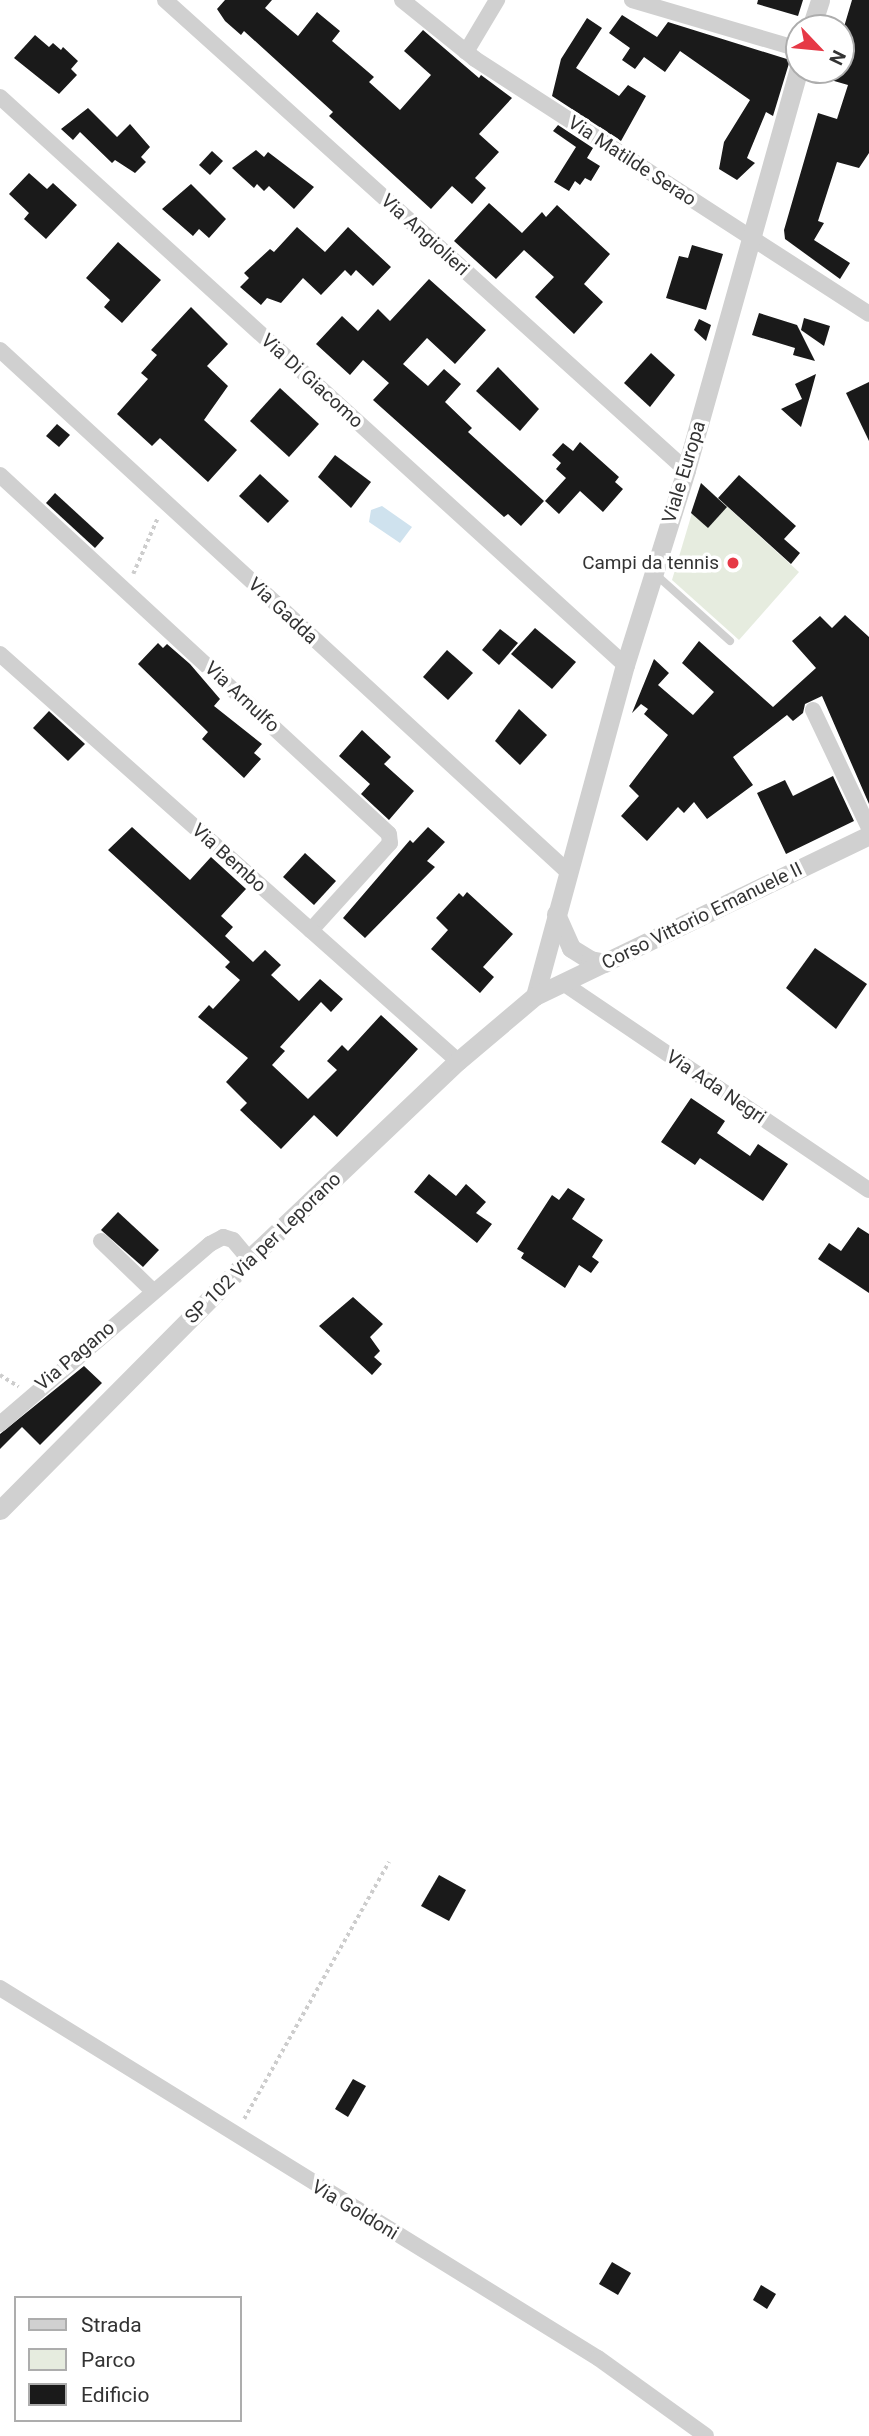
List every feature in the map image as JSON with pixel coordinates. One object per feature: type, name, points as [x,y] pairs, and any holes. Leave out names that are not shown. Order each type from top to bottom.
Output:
[{"type":"street","name":"Via Angiolieri","points":[[165,0],[685,470]]},
{"type":"street","name":"Via Matilde Serao","points":[[402,0],[466,52],[868,311]]},
{"type":"street","points":[[466,52],[497,0]]},
{"type":"street","points":[[632,0],[785,45]]},
{"type":"street","name":"Viale Europa","points":[[535,996],[625,665],[685,470],[794,84]]},
{"type":"street","name":"Via Di Giacomo","points":[[0,97],[625,665]]},
{"type":"street","name":"Via Gadda","points":[[0,350],[567,871]]},
{"type":"street","name":"Via Arnulfo","points":[[0,475],[389,834],[390,843],[311,930]]},
{"type":"street","name":"Via Bembo","points":[[0,654],[458,1061]]},
{"type":"street","points":[[813,710],[869,828]]},
{"type":"street","name":"Corso Vittorio Emanuele II","points":[[535,996],[869,835]]},
{"type":"street","points":[[556,913],[571,948],[583,957],[605,963]]},
{"type":"street","name":"Via Ada Negri","points":[[563,984],[869,1190]]},
{"type":"street","name":"SP 102 Via per Leporano","points":[[0,1510],[248,1259],[458,1061],[535,996]]},
{"type":"street","name":"Via Pagano","points":[[0,1424],[32,1393],[153,1291],[223,1237],[233,1240],[248,1259]]},
{"type":"street","points":[[101,1241],[153,1291]]},
{"type":"street","name":"Via Goldoni","points":[[0,1988],[234,2136],[598,2358],[706,2436]]},
{"type":"lane","points":[[653,573],[730,641]]},
{"type":"path","points":[[132,596],[133,570],[165,502]]},
{"type":"path","points":[[0,1375],[32,1393]]},
{"type":"path","points":[[234,2136],[389,1861]]},
{"type":"green space","name":"Campi da tennis","points":[[701,483],[799,572],[739,640],[672,580]]},
{"type":"water","points":[[382,506],[412,527],[400,543],[369,522],[371,510]]},
{"type":"building","points":[[225,0],[272,0],[265,8],[298,36],[317,12],[340,31],[332,41],[374,77],[369,82],[400,110],[431,75],[404,51],[423,30],[479,78],[481,75],[512,98],[479,134],[499,152],[475,178],[486,188],[472,204],[452,186],[431,209],[329,116],[333,112],[244,31],[241,35],[225,21],[217,9]]},
{"type":"building","points":[[758,0],[803,0],[799,14],[757,4]]},
{"type":"building","points":[[852,0],[869,0],[869,153],[859,168],[837,162],[818,221],[824,223],[814,240],[850,263],[840,279],[785,239],[784,230],[818,113],[837,119],[848,85],[845,84],[855,84],[855,14],[848,14]]},
{"type":"building","points":[[622,15],[657,37],[668,22],[785,58],[785,76],[773,116],[766,112],[747,158],[755,163],[737,180],[719,169],[724,142],[750,100],[680,51],[665,72],[644,57],[635,69],[622,60],[630,48],[609,33]]},
{"type":"building","points":[[587,18],[602,28],[576,68],[619,96],[628,85],[646,96],[621,141],[552,96],[561,59]]},
{"type":"building","points":[[35,35],[49,47],[53,43],[61,50],[63,47],[78,61],[71,69],[77,75],[59,94],[14,58]]},
{"type":"building","points":[[88,108],[117,137],[130,124],[150,147],[141,157],[146,162],[135,173],[115,160],[112,163],[80,132],[73,140],[61,129]]},
{"type":"building","points":[[558,125],[593,148],[587,158],[600,166],[591,181],[585,178],[580,185],[575,181],[569,191],[554,182],[576,147],[553,131]]},
{"type":"building","points":[[256,150],[264,157],[268,152],[314,187],[294,209],[269,186],[264,191],[257,184],[254,188],[232,168]]},
{"type":"building","points":[[212,151],[223,161],[210,175],[199,165]]},
{"type":"building","points":[[29,173],[47,189],[53,183],[77,205],[46,239],[24,219],[29,213],[9,194]]},
{"type":"building","points":[[191,184],[226,219],[209,238],[199,229],[193,236],[162,209]]},
{"type":"building","points":[[489,203],[522,233],[542,212],[546,217],[557,205],[610,254],[584,284],[603,302],[574,334],[535,297],[554,277],[524,250],[496,279],[454,241]]},
{"type":"building","points":[[297,227],[325,252],[348,227],[391,267],[373,286],[356,270],[351,276],[345,270],[321,295],[303,278],[281,303],[267,298],[261,305],[240,287],[249,278],[244,273],[270,249],[274,252]]},
{"type":"building","points":[[118,242],[161,280],[122,323],[104,307],[110,300],[86,278]]},
{"type":"building","points":[[692,245],[723,254],[706,310],[666,298],[679,256],[688,258]]},
{"type":"building","points":[[429,279],[486,330],[455,364],[427,338],[403,364],[428,386],[444,369],[461,384],[445,402],[472,428],[468,432],[544,501],[521,526],[508,514],[504,517],[373,400],[389,383],[363,360],[350,375],[316,344],[342,316],[358,331],[378,309],[390,321]]},
{"type":"building","points":[[191,307],[228,344],[207,366],[228,386],[204,420],[237,450],[208,482],[160,438],[152,446],[117,414],[148,379],[141,373],[157,355],[151,350]]},
{"type":"building","points":[[759,313],[797,325],[815,361],[793,355],[795,348],[752,335]]},
{"type":"building","points":[[804,318],[830,326],[824,346],[801,330]]},
{"type":"building","points":[[699,319],[711,325],[706,341],[694,330]]},
{"type":"building","points":[[651,353],[675,375],[650,407],[624,383]]},
{"type":"building","points":[[498,367],[539,409],[520,431],[476,391]]},
{"type":"building","points":[[816,374],[801,427],[781,409],[802,399],[795,384]]},
{"type":"building","points":[[869,382],[869,441],[846,393]]},
{"type":"building","points":[[280,388],[319,424],[289,457],[250,421]]},
{"type":"building","points":[[57,424],[70,435],[59,447],[46,436]]},
{"type":"building","points":[[580,442],[619,477],[615,482],[623,489],[603,512],[580,491],[559,514],[545,501],[566,478],[556,469],[561,463],[552,455],[563,443],[573,451]]},
{"type":"building","points":[[335,455],[371,482],[351,508],[318,477]]},
{"type":"building","points":[[260,474],[289,501],[268,523],[239,496]]},
{"type":"building","points":[[739,475],[796,526],[784,539],[800,553],[791,564],[718,498]]},
{"type":"building","points":[[701,483],[727,507],[708,528],[691,513]]},
{"type":"building","points":[[55,493],[104,538],[95,548],[46,503]]},
{"type":"building","points":[[845,615],[869,637],[869,804],[822,696],[805,704],[803,713],[793,721],[787,715],[733,757],[753,785],[707,819],[694,802],[684,813],[678,807],[647,841],[621,816],[639,796],[629,786],[668,735],[644,714],[648,709],[641,704],[632,713],[654,659],[669,673],[658,685],[693,715],[714,692],[682,663],[699,641],[773,707],[816,668],[792,641],[820,616],[832,628]]},
{"type":"building","points":[[535,628],[576,662],[552,689],[511,654]]},
{"type":"building","points":[[500,629],[518,643],[499,665],[482,650]]},
{"type":"building","points":[[158,643],[163,648],[167,644],[190,664],[220,699],[214,706],[262,744],[254,753],[261,759],[244,778],[202,739],[208,732],[138,664]]},
{"type":"building","points":[[447,650],[473,673],[448,700],[423,677]]},
{"type":"building","points":[[519,709],[547,735],[520,765],[495,741]]},
{"type":"building","points":[[49,711],[85,744],[68,761],[33,728]]},
{"type":"building","points":[[362,730],[391,757],[384,764],[414,791],[389,820],[361,794],[370,784],[339,756]]},
{"type":"building","points":[[833,776],[854,821],[786,854],[757,793],[785,780],[793,796]]},
{"type":"building","points":[[132,827],[190,880],[211,857],[246,889],[221,916],[233,927],[225,936],[253,962],[265,950],[281,965],[271,975],[299,1001],[320,979],[343,999],[331,1012],[321,1002],[280,1047],[285,1051],[272,1065],[308,1099],[337,1070],[327,1061],[342,1045],[348,1051],[381,1015],[418,1049],[337,1137],[314,1115],[281,1149],[240,1110],[247,1103],[226,1082],[248,1058],[198,1017],[209,1005],[213,1009],[240,980],[225,967],[230,962],[108,850]]},
{"type":"building","points":[[428,827],[445,842],[427,861],[435,867],[365,938],[343,918],[410,840],[413,843]]},
{"type":"building","points":[[305,853],[336,881],[314,905],[283,877]]},
{"type":"building","points":[[467,892],[513,934],[483,967],[494,977],[480,993],[431,949],[448,930],[436,918],[459,893],[463,897]]},
{"type":"building","points":[[815,948],[867,984],[836,1029],[786,988]]},
{"type":"building","points":[[691,1098],[725,1121],[717,1133],[750,1156],[758,1144],[788,1164],[763,1201],[700,1158],[695,1165],[661,1142]]},
{"type":"building","points":[[429,1174],[456,1196],[466,1184],[486,1202],[476,1213],[492,1224],[477,1243],[414,1192]]},
{"type":"building","points":[[568,1188],[585,1199],[572,1219],[603,1240],[592,1257],[599,1262],[591,1273],[579,1265],[565,1288],[521,1258],[524,1253],[517,1249],[552,1195],[559,1200]]},
{"type":"building","points":[[118,1212],[159,1250],[143,1267],[101,1230]]},
{"type":"building","points":[[858,1227],[869,1234],[869,1293],[818,1259],[829,1243],[841,1251]]},
{"type":"building","points":[[353,1297],[383,1324],[370,1337],[380,1351],[374,1357],[382,1364],[372,1375],[319,1326]]},
{"type":"building","points":[[84,1366],[102,1383],[40,1445],[22,1427],[0,1449],[0,1434]]},
{"type":"building","points":[[439,1875],[466,1890],[449,1921],[421,1906]]},
{"type":"building","points":[[353,2079],[366,2086],[348,2117],[335,2109]]},
{"type":"building","points":[[612,2262],[631,2273],[618,2295],[599,2284]]},
{"type":"building","points":[[761,2285],[776,2294],[767,2309],[753,2300]]},
{"type":"place","name":"Campi da tennis","points":[[733,563]]}]
